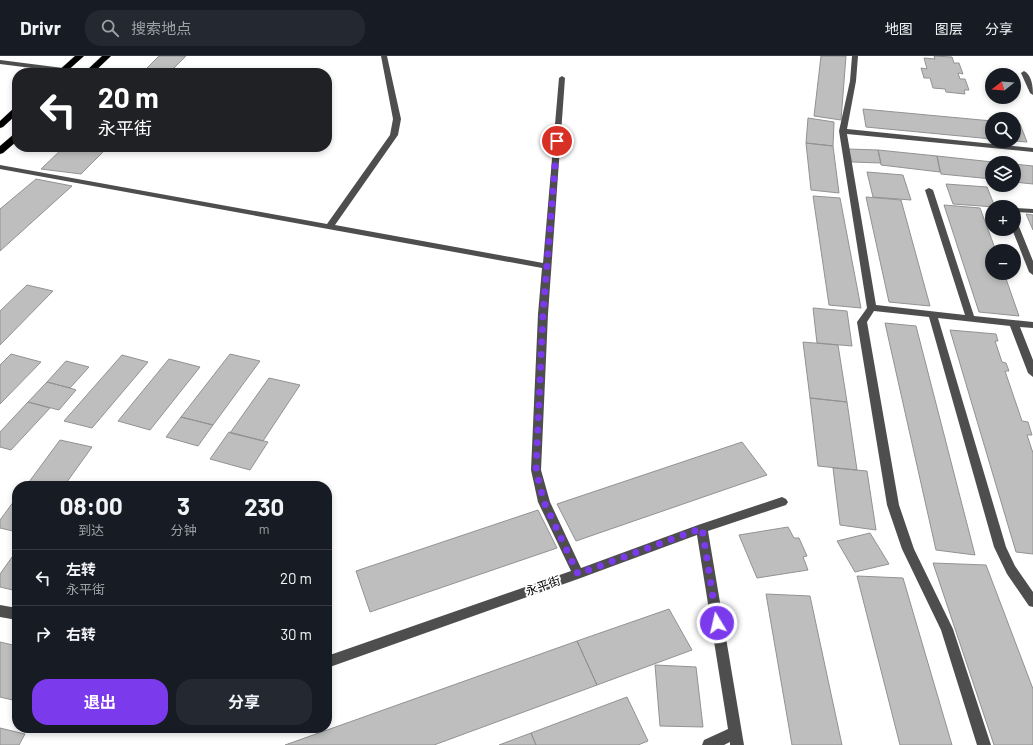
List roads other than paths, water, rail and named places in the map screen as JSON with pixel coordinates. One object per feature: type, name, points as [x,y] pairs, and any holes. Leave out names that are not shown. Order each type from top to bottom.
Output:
[{"type":"highway","points":[[66,68],[80,56]]},
{"type":"highway","points":[[94,68],[107,56]]},
{"type":"highway","points":[[0,125],[12,114]]},
{"type":"highway","points":[[0,152],[12,141]]},
{"type":"street","points":[[329,227],[394,134],[396,119],[384,56]]},
{"type":"street","points":[[855,56],[853,81],[844,130],[872,308],[862,322],[893,505],[908,549],[947,630],[984,745]]},
{"type":"street","points":[[0,62],[37,68]]},
{"type":"street","points":[[1024,72],[1033,93]]},
{"type":"street","points":[[562,78],[543,314],[536,470],[544,502],[578,574]]},
{"type":"street","points":[[844,130],[1033,150]]},
{"type":"street","points":[[0,167],[547,266]]},
{"type":"street","points":[[929,190],[971,318]]},
{"type":"street","points":[[1021,210],[1033,211]]},
{"type":"street","points":[[1019,236],[1033,272]]},
{"type":"street","points":[[872,308],[1033,325]]},
{"type":"street","points":[[933,315],[1000,547],[1011,570],[1033,602]]},
{"type":"street","points":[[1014,323],[1033,374]]},
{"type":"street","name":"永平街","points":[[332,660],[578,574],[702,528],[782,502]]},
{"type":"street","points":[[702,528],[736,739],[709,745]]},
{"type":"street","points":[[0,611],[12,613]]}]
